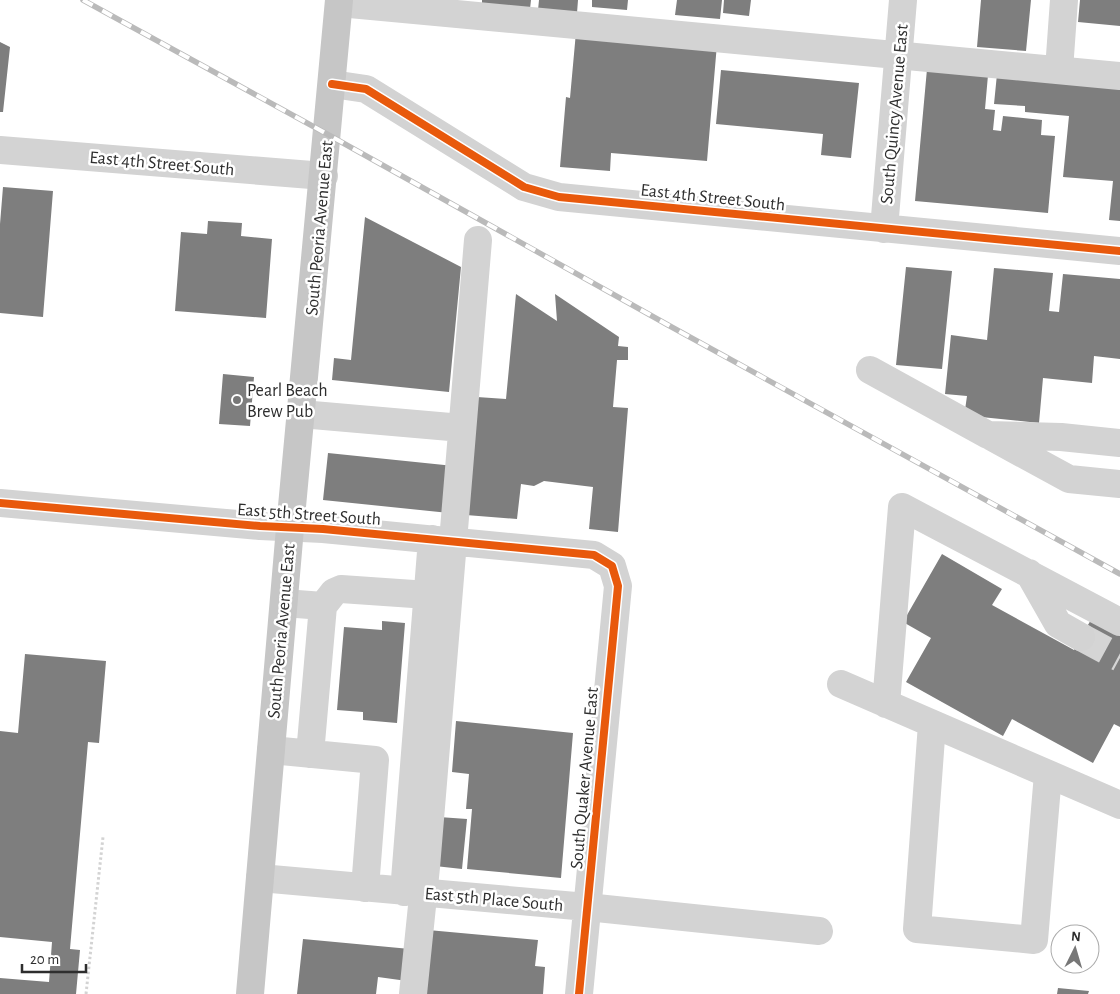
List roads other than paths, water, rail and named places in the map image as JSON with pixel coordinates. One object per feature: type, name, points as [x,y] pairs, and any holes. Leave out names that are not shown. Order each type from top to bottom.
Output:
[{"type":"main road","name":"South Peoria Avenue East","points":[[250,994],[290,528],[339,1]]},
{"type":"street","name":"South Quincy Avenue East","points":[[884,229],[903,0]]},
{"type":"street","points":[[1059,70],[1064,0]]},
{"type":"street","points":[[339,1],[1120,76]]},
{"type":"street","name":"East 4th Street South","points":[[332,84],[366,89],[524,187],[559,197],[1120,251]]},
{"type":"street","name":"East 4th Street South","points":[[0,150],[324,176]]},
{"type":"street","points":[[413,892],[443,540],[462,428],[478,240]]},
{"type":"street","points":[[870,370],[1069,479],[1120,484]]},
{"type":"street","points":[[301,414],[462,428]]},
{"type":"street","points":[[988,435],[1061,437],[1120,443]]},
{"type":"street","name":"East 5th Street South","points":[[0,503],[443,540],[594,556],[612,566]]},
{"type":"street","points":[[886,704],[902,507],[1120,622]]},
{"type":"street","points":[[413,994],[413,892],[428,594],[443,540]]},
{"type":"street","name":"South Quaker Avenue East","points":[[579,994],[618,586],[612,566]]},
{"type":"street","points":[[1029,574],[1058,624],[1081,637]]},
{"type":"street","points":[[310,754],[323,606],[334,592],[341,590],[428,594]]},
{"type":"street","points":[[284,603],[323,606]]},
{"type":"street","points":[[841,684],[1120,805]]},
{"type":"street","points":[[932,724],[917,929],[1034,940],[1048,774]]},
{"type":"street","points":[[271,750],[375,760],[365,888]]},
{"type":"street","name":"East 5th Place South","points":[[260,878],[587,907],[818,931]]},
{"type":"tunnel","points":[[1081,637],[1120,658]]},
{"type":"railway","points":[[83,0],[1120,574]]},
{"type":"place","name":"Pearl Beach Brew Pub","points":[[237,400]]}]
